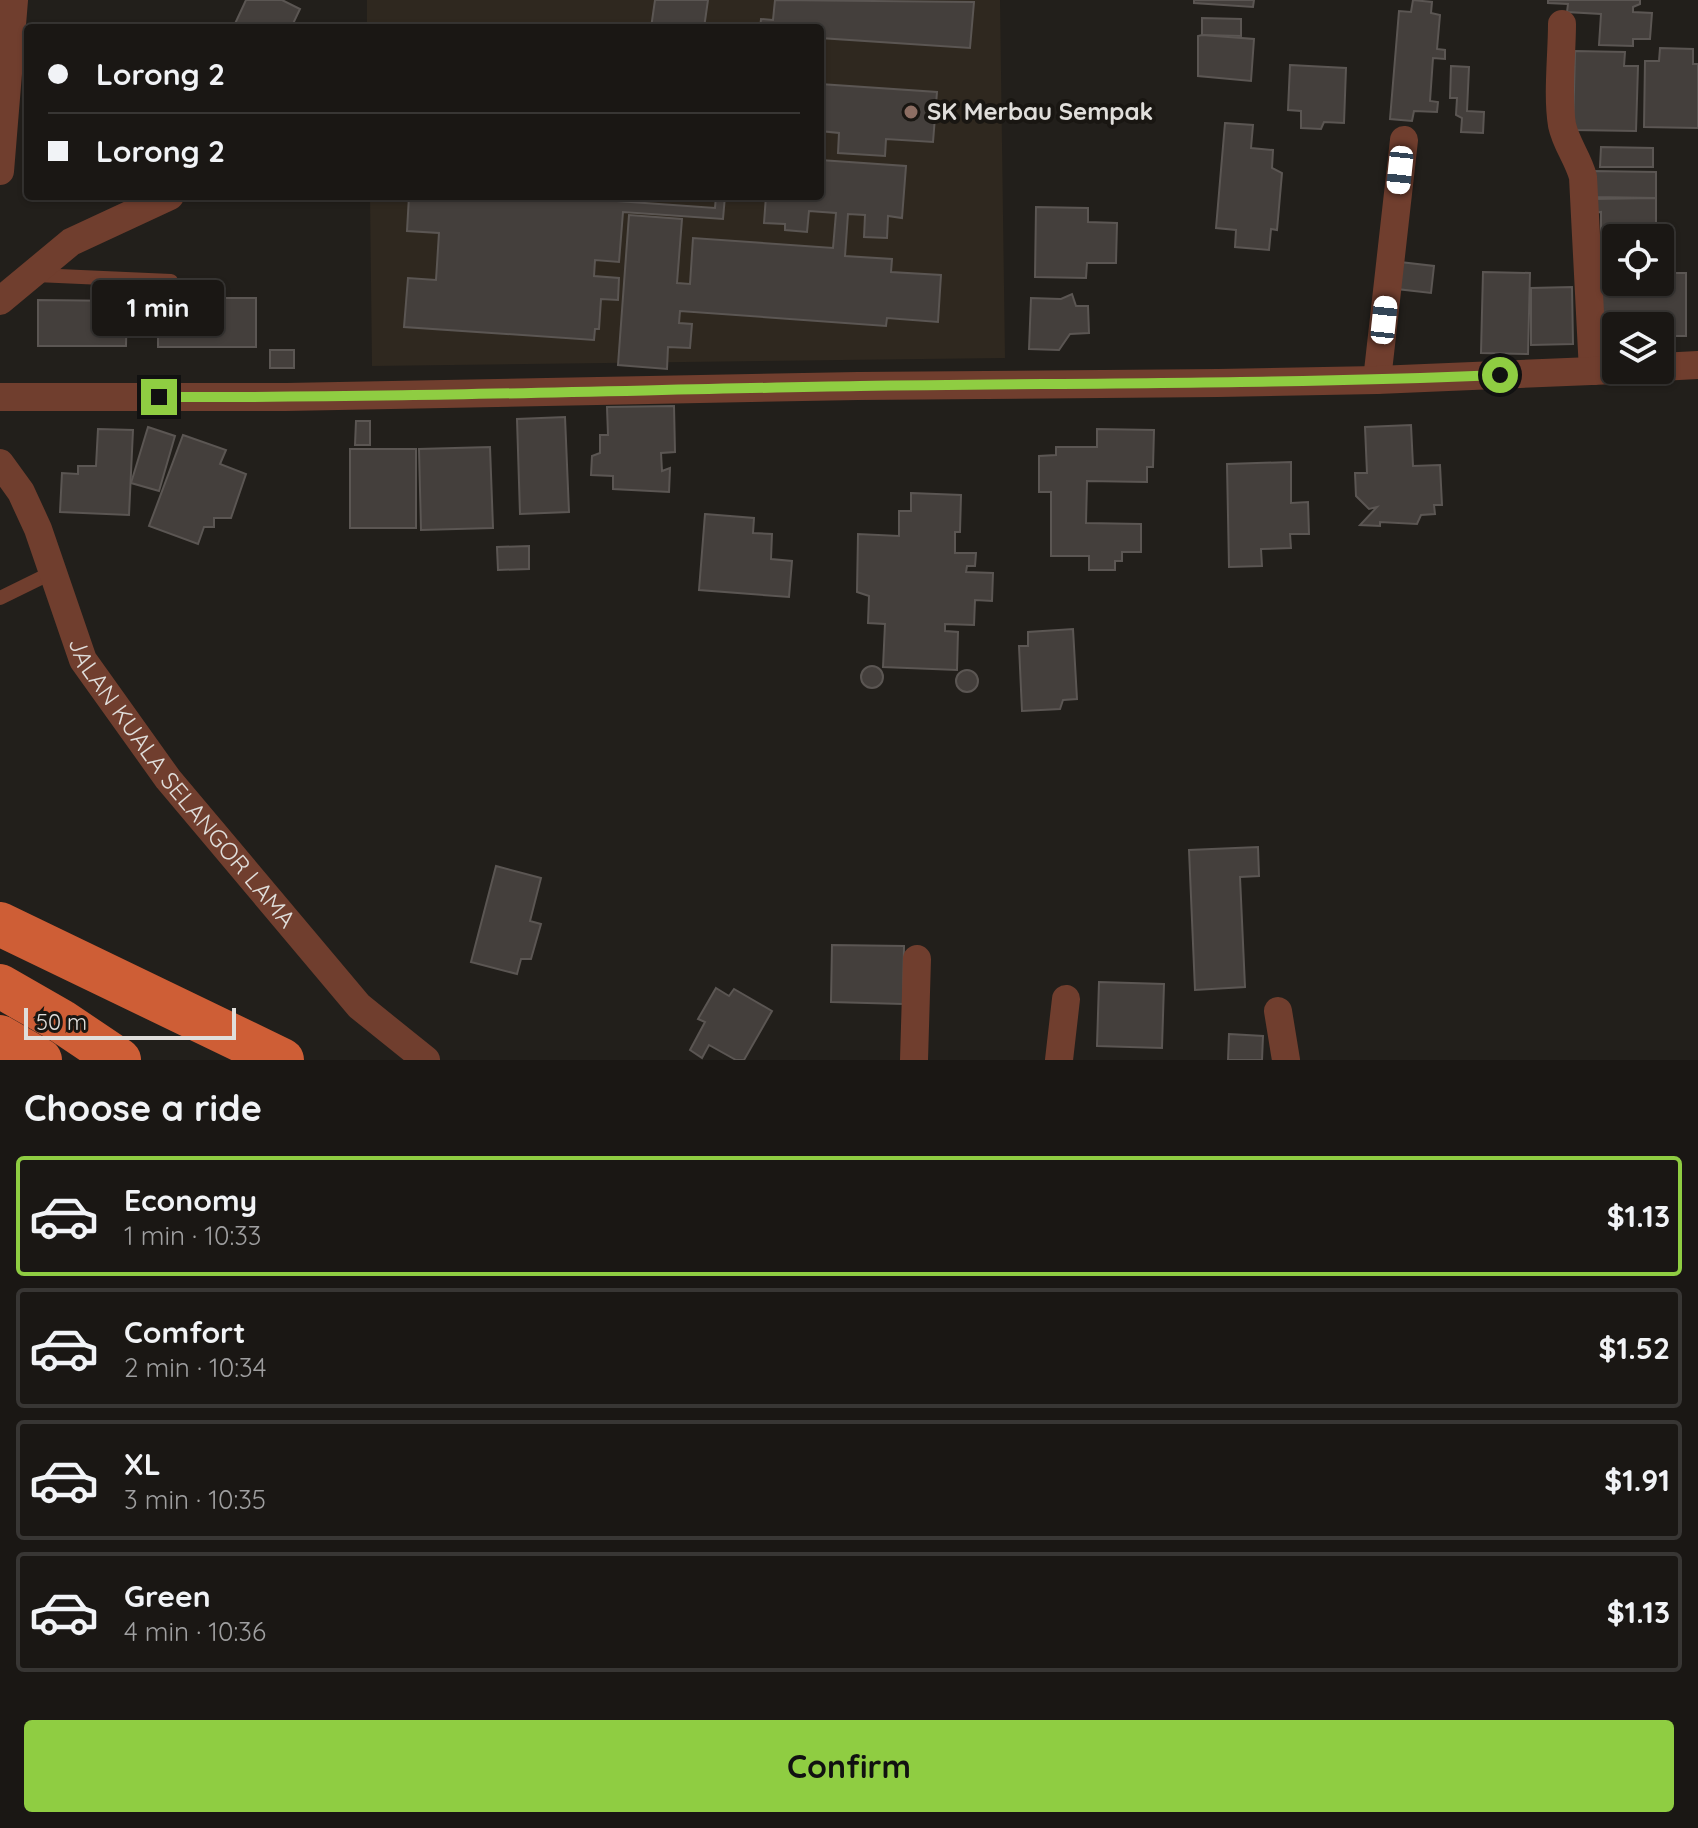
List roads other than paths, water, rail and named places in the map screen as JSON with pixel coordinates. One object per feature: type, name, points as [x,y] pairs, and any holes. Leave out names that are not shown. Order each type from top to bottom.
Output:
[{"type":"highway","points":[[0,924],[282,1060]]},
{"type":"highway","points":[[0,986],[61,1021],[119,1060]]},
{"type":"highway","points":[[0,1037],[40,1060]]},
{"type":"street","points":[[0,171],[14,0]]},
{"type":"street","points":[[1562,24],[1562,122],[1566,140],[1578,159],[1583,177],[1602,352]]},
{"type":"street","points":[[1377,380],[1404,140]]},
{"type":"street","points":[[0,301],[71,242],[161,200]]},
{"type":"street","points":[[1674,366],[1698,365]]},
{"type":"street","points":[[0,397],[286,397],[1377,380],[1602,370]]},
{"type":"street","name":"JALAN KUALA SELANGOR LAMA","points":[[0,463],[21,492],[38,529],[83,660],[168,779],[359,1006],[426,1060]]},
{"type":"street","points":[[914,1060],[917,959]]},
{"type":"street","points":[[1059,1060],[1066,999]]},
{"type":"street","points":[[1278,1011],[1286,1060]]},
{"type":"lane","points":[[32,274],[171,281]]},
{"type":"lane","points":[[0,598],[53,572]]},
{"type":"place","name":"SK Merbau Sempak","points":[[911,112]]}]
